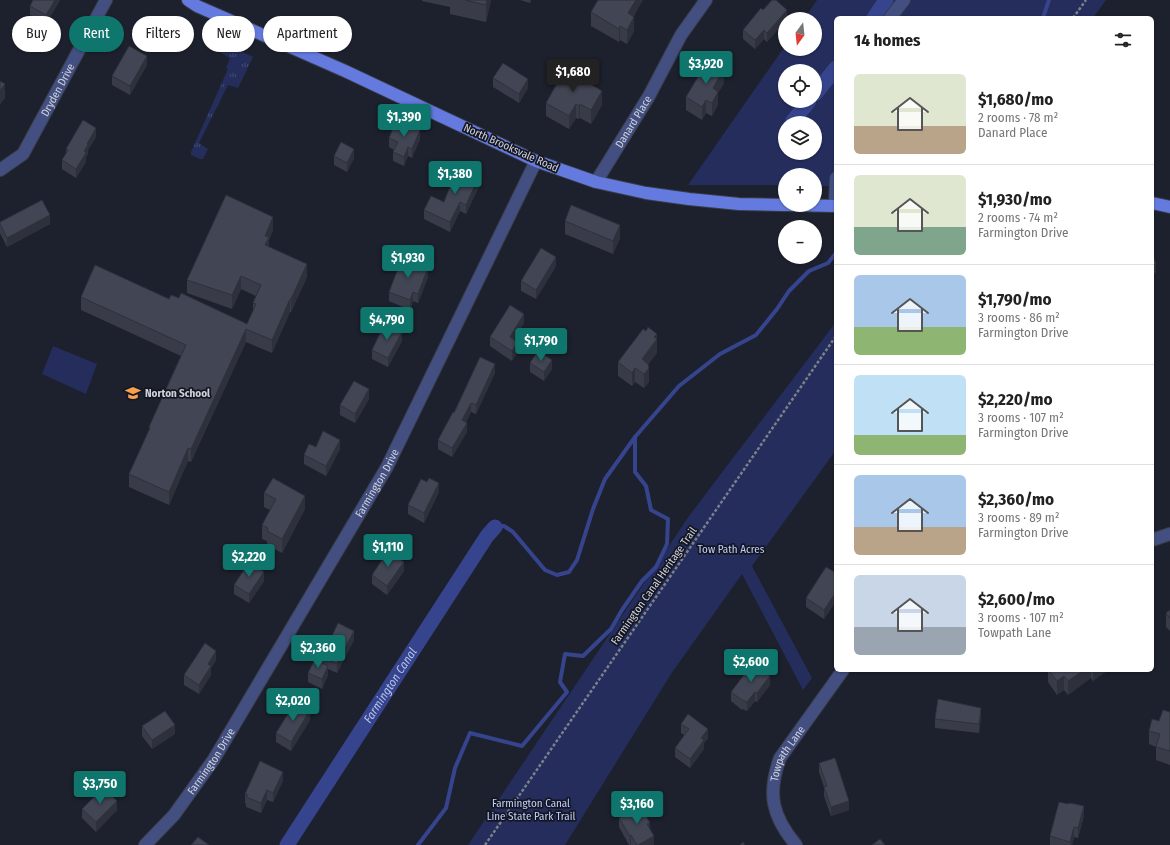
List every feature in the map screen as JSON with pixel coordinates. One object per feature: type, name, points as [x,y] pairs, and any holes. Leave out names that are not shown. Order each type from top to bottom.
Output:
[{"type":"main road","name":"North Brooksvale Road","points":[[188,0],[197,6],[345,71],[536,161],[596,182],[646,193],[689,199],[739,204],[778,205]]},
{"type":"main road","points":[[1154,204],[1170,208]]},
{"type":"main road","name":"North Brooksvale Road","points":[[822,206],[834,206]]},
{"type":"street","name":"Dryden Drive","points":[[0,170],[23,154],[106,0]]},
{"type":"street","name":"Danard Place","points":[[596,182],[649,96],[682,35],[706,0]]},
{"type":"street","points":[[892,16],[904,0]]},
{"type":"street","name":"Farmington Drive","points":[[145,845],[174,814],[214,759],[387,466],[536,161]]},
{"type":"street","points":[[1154,539],[1170,534]]},
{"type":"street","name":"Towpath Lane","points":[[796,845],[786,832],[776,813],[773,784],[776,770],[780,758],[842,672]]},
{"type":"path","points":[[1074,16],[1086,0]]},
{"type":"path","name":"Farmington Canal Heritage Trail","points":[[485,845],[834,339]]},
{"type":"green space","points":[[817,0],[1106,0],[1094,16],[834,16],[834,186],[822,186],[822,168],[778,168],[778,185],[688,185],[778,56],[822,56],[822,12],[809,12]]},
{"type":"green space","points":[[242,52],[253,57],[238,88],[228,85],[199,143],[208,149],[203,159],[200,159],[191,155],[191,152],[228,69],[226,68],[230,58],[221,53]]},
{"type":"green space","points":[[834,325],[834,453],[752,566],[812,678],[803,690],[742,574],[671,674],[565,845],[468,845],[689,516]]},
{"type":"green space","points":[[53,346],[97,364],[86,394],[42,374]]},
{"type":"building","points":[[33,0],[55,0],[46,15],[30,6]]},
{"type":"building","points":[[465,0],[487,0],[486,5]]},
{"type":"building","points":[[598,0],[636,0],[628,13],[634,17],[627,30],[620,26],[619,29],[591,12]]},
{"type":"building","points":[[772,0],[776,0],[787,10],[785,12],[778,12],[778,20],[767,33],[764,30],[755,40],[743,30],[761,8],[763,10]]},
{"type":"building","points":[[129,46],[132,48],[132,52],[140,52],[147,56],[130,86],[112,76]]},
{"type":"building","points":[[708,60],[724,69],[713,88],[718,92],[712,103],[706,100],[702,107],[686,97]]},
{"type":"building","points":[[503,63],[528,79],[519,94],[493,78]]},
{"type":"building","points":[[564,68],[602,91],[591,110],[580,104],[579,106],[576,104],[569,116],[546,103]]},
{"type":"building","points":[[0,81],[5,84],[0,91]]},
{"type":"building","points":[[83,120],[96,128],[84,151],[86,153],[76,169],[62,160],[68,150],[66,149]]},
{"type":"building","points":[[400,121],[420,130],[412,149],[408,147],[404,157],[393,152],[398,142],[389,138],[393,128],[396,130]]},
{"type":"building","points":[[341,142],[354,149],[347,163],[334,156]]},
{"type":"building","points":[[466,163],[482,170],[466,205],[460,202],[450,222],[424,210],[431,196],[444,202],[451,184],[456,187]]},
{"type":"building","points":[[226,195],[273,217],[265,236],[269,237],[265,245],[307,264],[272,340],[246,329],[191,449],[188,448],[169,492],[129,474],[186,345],[81,297],[95,265],[169,299],[171,295],[179,298],[181,293],[247,324],[256,304],[253,303],[261,285],[241,276],[232,295],[187,280]]},
{"type":"building","points":[[42,200],[50,215],[7,238],[0,222]]},
{"type":"building","points":[[571,205],[620,225],[613,241],[565,221]]},
{"type":"building","points":[[541,248],[556,257],[536,290],[521,281]]},
{"type":"building","points":[[402,258],[428,268],[418,294],[413,292],[410,300],[389,292]]},
{"type":"building","points":[[510,305],[524,314],[510,337],[518,342],[512,351],[490,337]]},
{"type":"building","points":[[385,323],[402,332],[388,358],[372,350]]},
{"type":"building","points":[[648,327],[657,334],[654,337],[657,339],[642,359],[648,364],[649,368],[644,374],[635,368],[632,373],[618,362],[643,329],[646,331]]},
{"type":"building","points":[[538,351],[552,360],[544,372],[530,363]]},
{"type":"building","points":[[480,357],[495,364],[476,405],[471,403],[462,420],[467,423],[452,448],[438,440],[453,412],[454,413]]},
{"type":"building","points":[[354,381],[369,389],[355,414],[340,405]]},
{"type":"building","points":[[323,431],[340,440],[326,466],[304,455],[309,444],[316,447]]},
{"type":"building","points":[[273,478],[305,496],[282,539],[267,531],[268,528],[262,525],[276,499],[264,493]]},
{"type":"building","points":[[429,478],[439,483],[424,513],[408,505],[421,479],[427,482]]},
{"type":"building","points":[[388,551],[404,562],[387,586],[372,575]]},
{"type":"building","points":[[249,562],[264,572],[249,594],[234,585]]},
{"type":"building","points":[[826,567],[834,572],[834,595],[824,610],[806,598]]},
{"type":"building","points":[[1170,610],[1170,618],[1166,613]]},
{"type":"building","points":[[338,623],[354,631],[337,664],[322,657]]},
{"type":"building","points":[[205,643],[216,651],[208,664],[211,666],[199,685],[184,675]]},
{"type":"building","points":[[315,659],[328,666],[322,679],[308,673]]},
{"type":"building","points":[[753,663],[770,676],[757,693],[755,692],[747,702],[731,692]]},
{"type":"building","points":[[1050,672],[1081,672],[1068,681],[1064,676],[1057,681]]},
{"type":"building","points":[[938,699],[981,708],[979,724],[935,719]]},
{"type":"building","points":[[296,701],[310,710],[291,742],[276,733]]},
{"type":"building","points":[[1163,710],[1170,712],[1170,751],[1156,747],[1160,734],[1149,731],[1152,719],[1159,721]]},
{"type":"building","points":[[165,711],[175,725],[152,740],[142,726]]},
{"type":"building","points":[[688,714],[708,729],[701,738],[704,740],[690,759],[675,748],[689,729],[681,724]]},
{"type":"building","points":[[835,758],[849,801],[831,807],[824,787],[827,786],[819,763]]},
{"type":"building","points":[[260,761],[283,772],[273,793],[267,790],[261,803],[246,797],[248,795],[245,794]]},
{"type":"building","points":[[104,787],[117,801],[96,822],[82,809]]},
{"type":"building","points":[[1059,802],[1084,806],[1078,828],[1074,827],[1070,842],[1050,836]]},
{"type":"building","points":[[640,805],[650,823],[647,824],[654,836],[637,845],[619,818]]},
{"type":"building","points":[[198,837],[209,845],[191,845]]},
{"type":"building","points":[[880,839],[885,845],[872,845]]},
{"type":"waterway","name":"Farmington Canal","points":[[875,16],[886,0]]},
{"type":"waterway","points":[[1044,16],[1049,0]]},
{"type":"waterway","name":"Farmington Canal","points":[[822,85],[834,70]]},
{"type":"waterway","name":"Farmington Canal","points":[[797,116],[803,108]]},
{"type":"waterway","points":[[495,527],[504,526],[513,532],[545,570],[557,575],[569,572],[577,560],[593,509],[605,479],[635,437],[679,386],[720,354],[756,335],[777,309],[789,291],[809,271],[828,263],[834,256]]},
{"type":"waterway","points":[[418,845],[446,808],[455,768],[470,733],[522,746],[567,692],[560,682],[565,654],[583,656],[611,629],[642,581],[656,567],[667,544],[668,519],[651,510],[646,486],[635,472],[635,437]]},
{"type":"waterway","name":"Farmington Canal","points":[[287,845],[487,536],[495,527]]},
{"type":"place","name":"Norton School","points":[[133,393]]},
{"type":"park label","name":"Tow Path Acres","points":[[731,549]]},
{"type":"park label","name":"Farmington Canal Line State Park Trail","points":[[531,809]]}]
